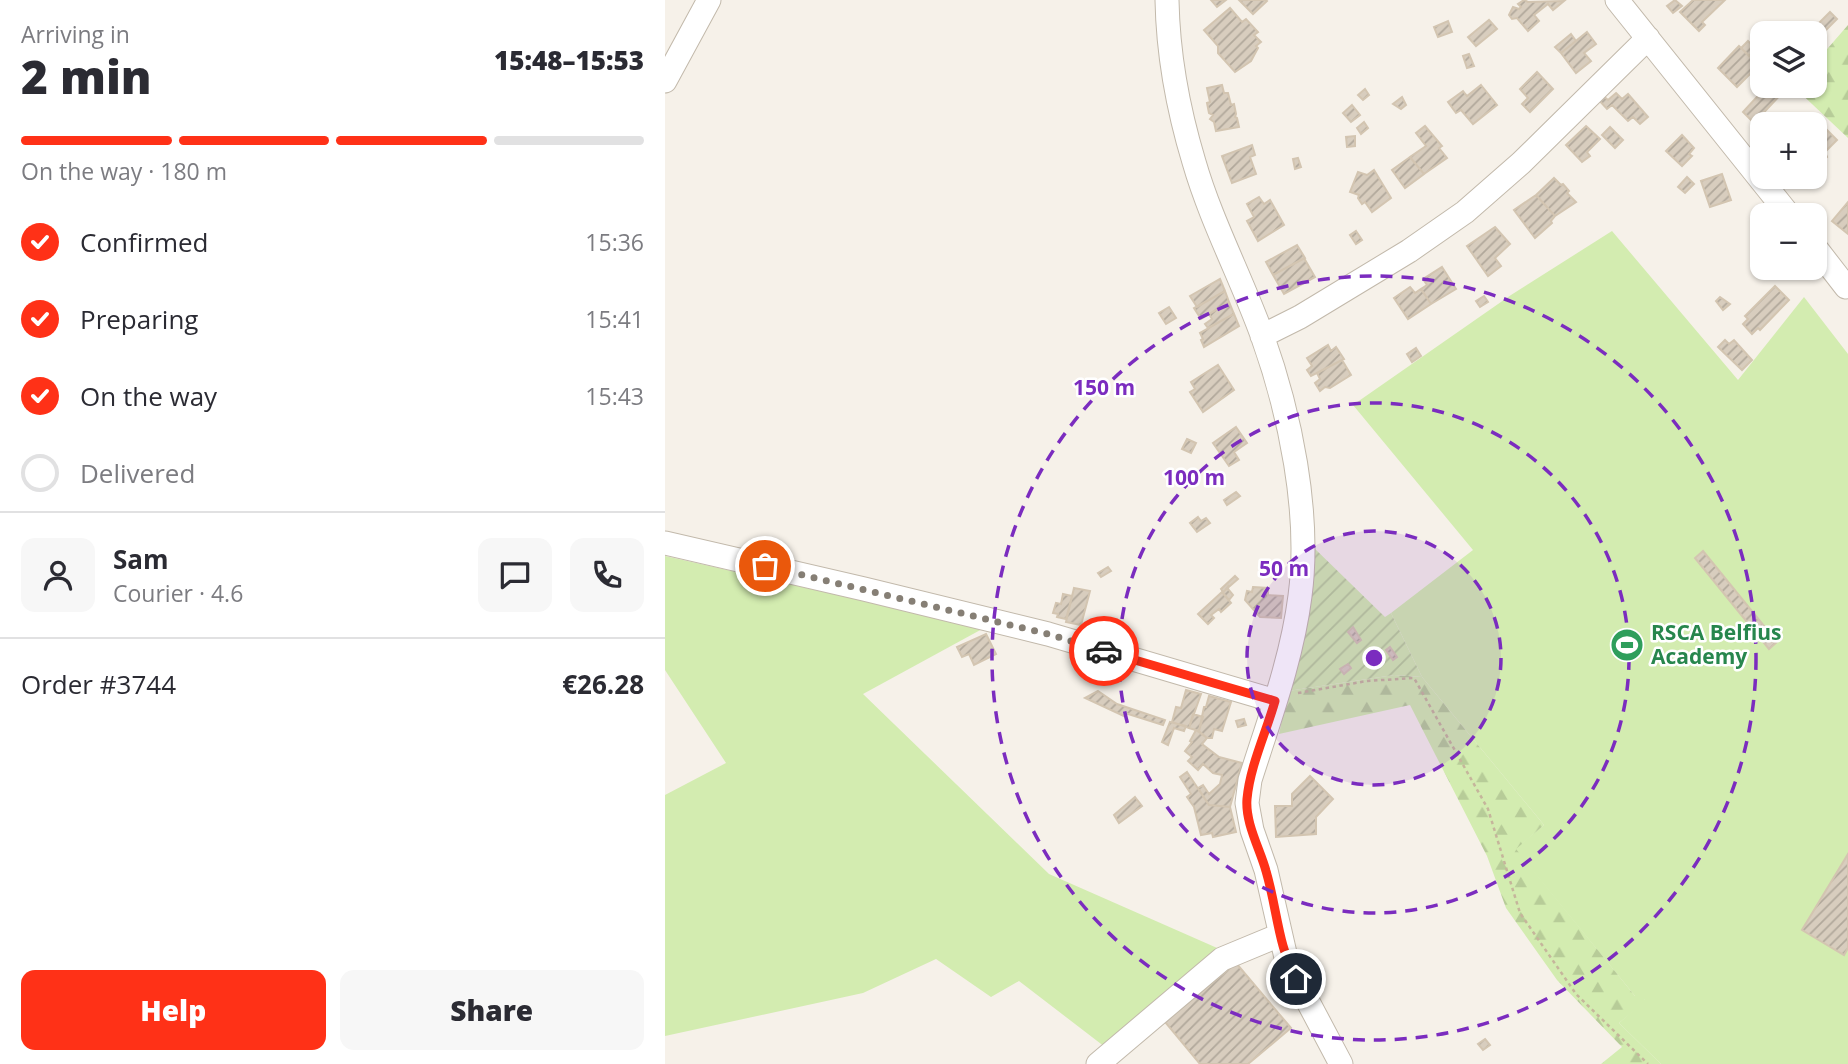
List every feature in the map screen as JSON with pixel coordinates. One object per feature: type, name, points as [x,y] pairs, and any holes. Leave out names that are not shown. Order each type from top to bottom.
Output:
[{"type":"street","points":[[665,81],[709,0]]},
{"type":"street","points":[[1167,0],[1168,42],[1178,98],[1195,164],[1262,336],[1283,406],[1302,524],[1300,594],[1294,634],[1250,780],[1247,803],[1287,962],[1341,1064]]},
{"type":"street","points":[[1617,0],[1779,203]]},
{"type":"street","points":[[1262,336],[1300,317],[1409,251],[1465,212],[1648,38]]},
{"type":"street","points":[[1827,262],[1846,287]]},
{"type":"street","points":[[665,543],[1048,634],[1276,696]]},
{"type":"street","points":[[1098,1064],[1222,959],[1280,935]]},
{"type":"path","points":[[1276,696],[1367,681],[1414,678],[1488,810],[1520,913],[1576,994],[1648,1064]]},
{"type":"green space","points":[[1848,25],[1848,138],[1827,118],[1827,112],[1820,112],[1806,98],[1827,98],[1827,49]]},
{"type":"green space","name":"RSCA Belfius Academy","points":[[1612,231],[1738,380],[1804,297],[1848,354],[1848,1064],[1661,1064],[1619,1023],[1645,1000],[1635,996],[1515,849],[1544,825],[1422,677],[1391,613],[1473,550],[1353,405],[1511,295]]},
{"type":"green space","points":[[1312,546],[1385,617],[1391,613],[1422,677],[1394,675],[1288,691]]},
{"type":"green space","points":[[665,556],[984,628],[863,694],[1049,874],[1224,951],[1105,1047],[1019,981],[991,997],[936,959],[863,993],[665,1036],[665,795],[726,763],[665,670]]},
{"type":"green space","points":[[1394,675],[1422,677],[1544,825],[1516,849],[1635,996],[1639,994],[1646,1001],[1619,1023],[1661,1064],[1601,1064],[1622,1047],[1557,980],[1506,908],[1487,856],[1410,705],[1279,734],[1288,691]]},
{"type":"building","points":[[1211,0],[1226,0],[1217,7]]},
{"type":"building","points":[[1239,0],[1266,0],[1267,1],[1253,14]]},
{"type":"building","points":[[1524,0],[1564,1],[1553,10],[1548,4],[1534,15],[1539,21],[1528,31],[1517,18],[1512,19],[1509,15],[1513,7],[1521,7],[1518,4]]},
{"type":"building","points":[[1675,0],[1682,6],[1673,13],[1667,6]]},
{"type":"building","points":[[1693,0],[1725,0],[1702,22],[1705,25],[1699,31],[1680,12]]},
{"type":"building","points":[[1230,8],[1242,22],[1246,19],[1258,32],[1254,35],[1261,42],[1256,46],[1258,48],[1251,61],[1235,72],[1218,53],[1218,46],[1204,30]]},
{"type":"building","points":[[1830,12],[1837,19],[1827,29],[1827,21],[1821,21]]},
{"type":"building","points":[[1489,20],[1497,29],[1476,46],[1468,37]]},
{"type":"building","points":[[1448,21],[1452,32],[1438,37],[1434,27]]},
{"type":"building","points":[[1587,32],[1596,44],[1584,53],[1591,61],[1576,73],[1561,53]]},
{"type":"building","points":[[1571,34],[1576,41],[1561,53],[1555,47]]},
{"type":"building","points":[[1748,41],[1750,55],[1749,56],[1741,48]]},
{"type":"building","points":[[1739,46],[1750,56],[1750,74],[1737,87],[1718,68]]},
{"type":"building","points":[[1469,54],[1474,66],[1467,68],[1463,56]]},
{"type":"building","points":[[1537,72],[1553,89],[1530,112],[1522,104],[1528,98],[1520,89]]},
{"type":"building","points":[[1222,85],[1224,93],[1228,93],[1231,105],[1234,104],[1239,127],[1216,131],[1214,122],[1210,119],[1213,115],[1209,113],[1207,88]]},
{"type":"building","points":[[1481,85],[1497,105],[1473,124],[1461,110],[1456,113],[1448,102],[1463,91],[1467,96]]},
{"type":"building","points":[[1365,89],[1369,95],[1363,100],[1358,95]]},
{"type":"building","points":[[1616,93],[1622,99],[1628,94],[1648,117],[1640,124],[1633,117],[1628,121],[1612,105],[1607,109],[1597,98],[1601,94],[1608,100]]},
{"type":"building","points":[[1402,97],[1406,105],[1401,109],[1393,104]]},
{"type":"building","points":[[1756,98],[1777,98],[1764,112],[1750,112],[1750,119],[1743,112]]},
{"type":"building","points":[[1352,105],[1360,115],[1351,122],[1343,113]]},
{"type":"building","points":[[1364,122],[1368,128],[1361,134],[1357,128]]},
{"type":"building","points":[[1425,126],[1442,146],[1439,148],[1447,158],[1424,174],[1410,157],[1426,146],[1416,133]]},
{"type":"building","points":[[1586,126],[1600,139],[1587,152],[1590,156],[1582,162],[1566,145]]},
{"type":"building","points":[[1610,127],[1623,140],[1615,148],[1602,135]]},
{"type":"building","points":[[1827,130],[1837,140],[1827,150]]},
{"type":"building","points":[[1682,135],[1694,148],[1689,154],[1692,156],[1682,166],[1666,151]]},
{"type":"building","points":[[1355,136],[1355,146],[1347,147],[1346,137]]},
{"type":"building","points":[[1252,145],[1255,155],[1250,157],[1256,174],[1232,183],[1222,156]]},
{"type":"building","points":[[1410,157],[1424,174],[1405,188],[1392,170]]},
{"type":"building","points":[[1298,158],[1301,167],[1295,169],[1293,159]]},
{"type":"building","points":[[1374,170],[1391,198],[1372,212],[1365,202],[1362,204],[1359,195],[1350,192],[1358,172],[1367,175]]},
{"type":"building","points":[[1722,174],[1731,200],[1710,207],[1701,181]]},
{"type":"building","points":[[1687,177],[1694,184],[1685,193],[1678,187]]},
{"type":"building","points":[[1554,178],[1563,184],[1576,202],[1555,216],[1536,195]]},
{"type":"building","points":[[1536,195],[1555,216],[1552,223],[1535,238],[1514,210]]},
{"type":"building","points":[[1259,197],[1264,204],[1270,200],[1284,225],[1258,241],[1247,221],[1254,217],[1247,204]]},
{"type":"building","points":[[1848,202],[1848,234],[1832,221]]},
{"type":"building","points":[[1495,227],[1510,244],[1495,258],[1501,266],[1488,276],[1467,246]]},
{"type":"building","points":[[1356,231],[1362,240],[1356,244],[1350,235]]},
{"type":"building","points":[[1297,245],[1305,258],[1273,275],[1266,262]]},
{"type":"building","points":[[1304,258],[1315,277],[1284,294],[1273,275]]},
{"type":"building","points":[[1442,267],[1456,289],[1431,304],[1421,289],[1427,285],[1423,279]]},
{"type":"building","points":[[1220,279],[1225,291],[1197,307],[1190,296]]},
{"type":"building","points":[[1775,286],[1789,300],[1760,330],[1758,328],[1752,334],[1743,324],[1748,319],[1745,316]]},
{"type":"building","points":[[1410,287],[1415,293],[1421,289],[1431,304],[1408,319],[1394,298]]},
{"type":"building","points":[[1225,291],[1229,302],[1201,319],[1194,308]]},
{"type":"building","points":[[1484,296],[1488,302],[1480,307],[1476,301]]},
{"type":"building","points":[[1720,297],[1730,304],[1723,310],[1716,301]]},
{"type":"building","points":[[1229,302],[1234,314],[1208,328],[1205,324],[1212,319],[1209,314]]},
{"type":"building","points":[[1169,307],[1176,318],[1166,324],[1159,313]]},
{"type":"building","points":[[1234,314],[1239,326],[1204,347],[1200,333]]},
{"type":"building","points":[[1725,340],[1729,344],[1734,340],[1752,360],[1742,370],[1718,347]]},
{"type":"building","points":[[1328,345],[1331,351],[1336,347],[1344,359],[1311,376],[1307,370],[1312,366],[1307,358]]},
{"type":"building","points":[[1416,348],[1421,356],[1412,362],[1407,354]]},
{"type":"building","points":[[1342,360],[1351,375],[1320,391],[1315,383],[1320,379],[1317,373]]},
{"type":"building","points":[[1218,365],[1234,390],[1203,412],[1190,392],[1195,389],[1191,382]]},
{"type":"building","points":[[1236,427],[1247,443],[1234,452],[1239,460],[1229,466],[1213,443]]},
{"type":"building","points":[[1187,439],[1196,443],[1191,453],[1182,449]]},
{"type":"building","points":[[1236,492],[1240,496],[1227,505],[1224,500]]},
{"type":"building","points":[[1198,517],[1201,521],[1206,518],[1210,523],[1197,532],[1190,523]]},
{"type":"building","points":[[1703,551],[1777,642],[1769,649],[1695,558]]},
{"type":"building","points":[[1108,567],[1111,571],[1101,577],[1098,573]]},
{"type":"building","points":[[1235,576],[1238,579],[1223,592],[1221,589]]},
{"type":"building","points":[[1229,585],[1228,589],[1233,595],[1229,600],[1223,593]]},
{"type":"building","points":[[1253,587],[1268,588],[1268,595],[1283,596],[1281,618],[1260,617],[1245,600],[1247,591],[1252,592]]},
{"type":"building","points":[[1074,588],[1090,591],[1081,625],[1066,622]]},
{"type":"building","points":[[1222,592],[1231,603],[1221,612],[1219,609],[1211,615],[1214,618],[1208,624],[1198,614]]},
{"type":"building","points":[[1063,594],[1072,596],[1066,619],[1053,613],[1056,603],[1061,604]]},
{"type":"building","points":[[1353,627],[1361,640],[1357,643],[1348,632]]},
{"type":"building","points":[[986,634],[996,654],[974,665],[969,654],[962,657],[957,647]]},
{"type":"building","points":[[1390,647],[1397,657],[1393,660],[1386,650]]},
{"type":"building","points":[[1348,664],[1351,668],[1344,674],[1340,669]]},
{"type":"building","points":[[1186,690],[1201,694],[1189,728],[1172,722],[1176,707],[1181,708]]},
{"type":"building","points":[[1098,691],[1117,704],[1165,720],[1163,725],[1125,713],[1124,716],[1085,698]]},
{"type":"building","points":[[1209,696],[1231,702],[1222,731],[1214,729],[1212,738],[1207,738],[1199,731]]},
{"type":"building","points":[[1193,714],[1203,717],[1199,731],[1189,728]]},
{"type":"building","points":[[1244,719],[1246,725],[1238,727],[1236,721]]},
{"type":"building","points":[[1170,722],[1186,726],[1184,731],[1174,728],[1168,745],[1162,742]]},
{"type":"building","points":[[1196,730],[1207,738],[1202,744],[1219,757],[1242,763],[1230,807],[1209,805],[1198,788],[1203,785],[1209,794],[1220,784],[1222,775],[1213,773],[1203,764],[1198,770],[1188,761],[1192,757],[1185,751]]},
{"type":"building","points":[[1187,772],[1209,805],[1230,807],[1236,832],[1213,837],[1212,833],[1201,835],[1194,807],[1187,797],[1191,794],[1180,777]]},
{"type":"building","points":[[1310,776],[1333,799],[1316,817],[1316,834],[1276,837],[1275,806],[1292,806],[1292,794]]},
{"type":"building","points":[[1135,797],[1142,806],[1119,823],[1114,815]]},
{"type":"building","points":[[1848,854],[1848,948],[1844,955],[1802,930]]},
{"type":"building","points":[[1236,963],[1291,1028],[1248,1064],[1200,1064],[1165,1022]]},
{"type":"building","points":[[1485,1039],[1490,1045],[1483,1050],[1478,1044]]},
{"type":"way so far","points":[[765,566],[1048,634],[1104,651]]},
{"type":"place","name":"RSCA Belfius Academy","points":[[1627,645]]},
{"type":"route","points":[[1104,651],[1275,701],[1250,780],[1247,803],[1252,830],[1276,910],[1283,948],[1296,979]]}]
